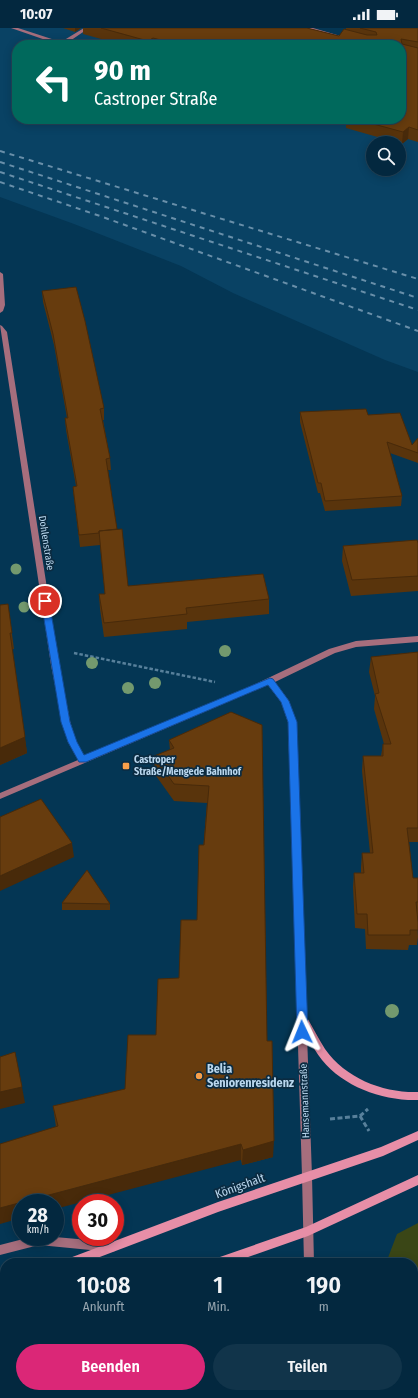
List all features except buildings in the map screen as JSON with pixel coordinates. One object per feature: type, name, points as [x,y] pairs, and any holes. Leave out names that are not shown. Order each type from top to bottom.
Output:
[{"type":"main road","points":[[302,1017],[326,1057],[331,1063],[351,1078],[379,1092],[407,1097],[418,1096]]},
{"type":"main road","name":"Königshalt","points":[[84,1258],[307,1176],[383,1151],[418,1135]]},
{"type":"main road","points":[[231,1258],[308,1231],[418,1180]]},
{"type":"street","points":[[13,28],[50,40]]},
{"type":"street","points":[[68,40],[87,28]]},
{"type":"street","points":[[308,28],[354,40]]},
{"type":"street","points":[[0,274],[2,305],[0,311]]},
{"type":"street","name":"Dohlenstraße","points":[[0,327],[4,332],[52,649],[66,722],[72,742],[82,760]]},
{"type":"street","points":[[0,796],[250,690],[332,651],[356,644],[418,638]]},
{"type":"street","name":"Hansemannstraße","points":[[270,681],[285,701],[292,722],[309,1258]]},
{"type":"street","points":[[0,1250],[39,1240],[112,1247]]},
{"type":"path","points":[[52,649],[250,690]]},
{"type":"path","points":[[330,1120],[360,1116],[373,1104]]},
{"type":"path","points":[[360,1116],[369,1131]]},
{"type":"shaded area","points":[[0,28],[294,28],[339,40],[12,40],[12,124],[406,124],[406,102],[418,61],[418,372],[385,360],[233,293],[181,266],[0,197]]},
{"type":"green space","points":[[418,1223],[418,1258],[388,1258],[397,1234]]},
{"type":"railway","points":[[0,151],[418,279]]},
{"type":"railway","points":[[0,162],[418,298]]},
{"type":"railway","points":[[0,172],[418,310]]},
{"type":"railway","points":[[0,182],[100,216],[418,331]]},
{"type":"place","name":"Castroper Straße/Mengede Bahnhof","points":[[126,766]]},
{"type":"place","name":"Belia Seniorenresidenz","points":[[199,1076]]},
{"type":"route","points":[[45,601],[66,722],[72,742],[82,760],[270,681],[285,701],[292,722],[302,1032]]}]
